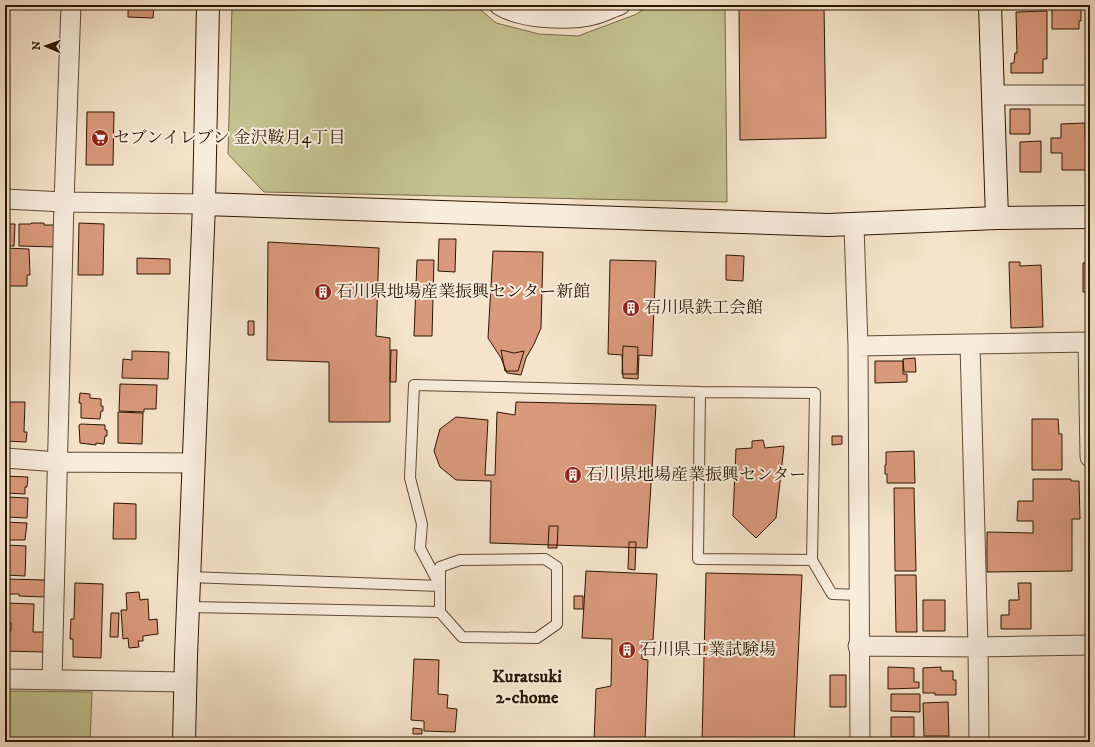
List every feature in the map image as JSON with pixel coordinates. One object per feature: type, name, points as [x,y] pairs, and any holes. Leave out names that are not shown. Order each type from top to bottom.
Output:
[{"type":"street","points":[[52,680],[64,202],[71,5]]},
{"type":"street","points":[[184,742],[185,682],[204,204],[208,5]]},
{"type":"street","points":[[499,5],[506,10],[543,18],[571,18],[594,15],[620,5]]},
{"type":"street","points":[[990,5],[997,218]]},
{"type":"street","points":[[993,95],[1090,95]]},
{"type":"street","points":[[5,199],[64,202],[204,204],[820,225],[854,225],[997,218],[1090,217]]},
{"type":"street","points":[[854,225],[858,346],[858,646],[860,742]]},
{"type":"street","points":[[858,346],[1089,342],[1090,457]]},
{"type":"street","points":[[970,344],[979,742]]},
{"type":"street","points":[[5,458],[58,462],[194,463]]},
{"type":"street","points":[[858,646],[978,647],[1090,645]]},
{"type":"street","points":[[5,678],[185,682]]},
{"type":"lane","points":[[440,586],[420,548],[422,524],[410,478],[414,385],[700,392],[815,393],[812,560],[832,594],[859,595]]},
{"type":"lane","points":[[700,392],[698,559],[812,560]]},
{"type":"lane","points":[[545,559],[556,568],[557,624],[537,638],[462,637],[440,612],[440,567],[460,560],[545,559]]},
{"type":"lane","points":[[189,576],[440,586]]},
{"type":"lane","points":[[188,607],[440,612]]},
{"type":"shaded area","points":[[232,5],[475,5],[496,23],[539,34],[578,36],[637,14],[648,5],[725,5],[727,202],[264,192],[228,154]]},
{"type":"shaded area","points":[[5,691],[92,692],[90,742],[5,742]]},
{"type":"building","points":[[128,5],[154,5],[153,18],[128,17]]},
{"type":"building","points":[[739,5],[824,5],[826,138],[740,140]]},
{"type":"building","points":[[1023,5],[1046,5],[1046,8],[1023,8]]},
{"type":"building","points":[[1052,5],[1081,5],[1081,21],[1079,21],[1079,29],[1052,29]]},
{"type":"building","points":[[1047,11],[1047,59],[1043,59],[1043,73],[1011,73],[1011,63],[1014,63],[1015,53],[1017,53],[1016,12]]},
{"type":"building","points":[[1010,109],[1030,109],[1030,134],[1010,134]]},
{"type":"building","name":"セブンイレブン 金沢鞍月4丁目","points":[[87,112],[114,112],[113,165],[86,165]]},
{"type":"building","points":[[1085,123],[1085,137],[1088,137],[1086,170],[1062,170],[1062,153],[1051,153],[1051,138],[1061,138],[1061,124]]},
{"type":"building","points":[[1041,141],[1041,172],[1020,172],[1020,142]]},
{"type":"building","points":[[31,223],[56,225],[56,247],[19,246],[19,224]]},
{"type":"building","points":[[79,223],[104,224],[103,275],[78,275]]},
{"type":"building","points":[[5,224],[15,224],[14,246],[5,246]]},
{"type":"building","points":[[439,239],[456,239],[455,272],[438,271]]},
{"type":"building","name":"石川県地場産業振興センター新館","points":[[268,242],[379,248],[376,336],[390,338],[390,422],[329,422],[329,362],[267,360]]},
{"type":"building","points":[[5,248],[29,249],[30,275],[27,275],[27,286],[5,286]]},
{"type":"building","points":[[493,251],[543,252],[541,328],[526,358],[521,375],[507,373],[501,358],[488,338]]},
{"type":"building","points":[[726,255],[744,256],[743,281],[726,280]]},
{"type":"building","points":[[137,258],[170,259],[170,274],[137,274]]},
{"type":"building","points":[[417,260],[434,260],[432,336],[414,336]]},
{"type":"building","name":"石川県鉄工会館","points":[[610,260],[656,261],[652,356],[639,355],[638,379],[623,378],[622,355],[608,354]]},
{"type":"building","points":[[1009,262],[1020,262],[1020,266],[1041,265],[1043,327],[1011,328]]},
{"type":"building","points":[[1083,263],[1090,263],[1090,292],[1083,292]]},
{"type":"building","points":[[248,321],[254,321],[254,335],[248,335]]},
{"type":"building","points":[[623,346],[638,347],[637,374],[622,374]]},
{"type":"building","points":[[391,350],[397,350],[396,382],[390,382]]},
{"type":"building","points":[[501,350],[514,353],[524,351],[518,371],[505,371]]},
{"type":"building","points":[[132,351],[169,352],[168,379],[122,378],[123,359],[132,360]]},
{"type":"building","points":[[915,358],[916,372],[904,372],[903,359]]},
{"type":"building","points":[[875,361],[903,361],[903,374],[907,374],[907,382],[875,383]]},
{"type":"building","points":[[120,384],[157,385],[156,409],[144,409],[144,412],[119,411]]},
{"type":"building","points":[[80,393],[90,394],[90,398],[101,399],[103,411],[101,411],[100,419],[81,418],[81,403],[79,403]]},
{"type":"building","points":[[5,402],[25,402],[24,432],[27,432],[26,442],[5,441]]},
{"type":"building","name":"石川県地場産業振興センター","points":[[516,402],[656,405],[647,548],[490,543],[491,481],[456,480],[440,467],[434,451],[440,429],[456,417],[488,420],[485,475],[495,475],[497,412],[515,415]]},
{"type":"building","points":[[118,412],[143,413],[142,444],[118,443]]},
{"type":"building","points":[[1032,419],[1058,419],[1059,434],[1062,434],[1062,470],[1032,470]]},
{"type":"building","points":[[79,425],[105,425],[107,436],[105,436],[104,444],[96,443],[96,445],[80,443]]},
{"type":"building","points":[[832,436],[842,436],[842,444],[832,445]]},
{"type":"building","points":[[763,440],[765,448],[784,446],[776,518],[756,538],[733,516],[736,449],[752,448],[752,441]]},
{"type":"building","points":[[914,451],[915,483],[887,483],[887,474],[885,474],[886,452]]},
{"type":"building","points":[[5,476],[28,477],[27,487],[25,487],[25,494],[5,493]]},
{"type":"building","points":[[1033,479],[1071,479],[1071,481],[1079,481],[1080,519],[1072,519],[1072,571],[987,572],[987,532],[1033,533],[1033,521],[1017,521],[1018,501],[1033,501]]},
{"type":"building","points":[[894,488],[914,488],[916,571],[895,571]]},
{"type":"building","points":[[7,497],[28,498],[27,518],[6,517]]},
{"type":"building","points":[[114,503],[136,504],[136,539],[113,539]]},
{"type":"building","points":[[5,522],[27,523],[25,540],[5,540]]},
{"type":"building","points":[[549,526],[558,526],[557,548],[548,548]]},
{"type":"building","points":[[629,542],[636,542],[635,570],[628,569]]},
{"type":"building","points":[[5,545],[26,546],[25,576],[5,575]]},
{"type":"building","name":"石川県工業試験場","points":[[586,571],[657,574],[653,640],[642,641],[642,659],[648,660],[645,742],[594,742],[596,689],[611,686],[612,639],[582,638]]},
{"type":"building","points":[[706,573],[802,575],[794,742],[702,742]]},
{"type":"building","points":[[895,575],[916,575],[917,632],[896,632]]},
{"type":"building","points":[[5,579],[46,580],[45,597],[19,596],[19,594],[5,595]]},
{"type":"building","points":[[75,583],[103,584],[101,658],[73,657],[73,639],[70,639],[71,619],[74,619]]},
{"type":"building","points":[[1018,583],[1031,583],[1031,629],[1001,629],[1001,615],[1009,615],[1009,600],[1019,600]]},
{"type":"building","points":[[139,592],[140,600],[148,599],[149,620],[157,619],[158,634],[143,636],[143,641],[138,641],[139,647],[129,648],[128,638],[123,639],[121,610],[127,610],[126,593]]},
{"type":"building","points":[[574,596],[583,596],[583,609],[574,609]]},
{"type":"building","points":[[923,600],[945,600],[945,631],[923,631]]},
{"type":"building","points":[[5,603],[34,604],[33,632],[45,632],[44,652],[5,651],[5,631],[11,631],[11,623],[5,623]]},
{"type":"building","points":[[111,613],[119,613],[118,637],[110,637]]},
{"type":"building","points":[[414,659],[439,660],[438,694],[448,695],[447,708],[457,709],[455,732],[424,731],[424,721],[411,720]]},
{"type":"building","points":[[888,667],[914,668],[914,682],[919,682],[919,688],[888,689]]},
{"type":"building","points":[[941,667],[941,671],[953,671],[953,680],[956,680],[956,695],[935,695],[935,693],[923,693],[923,668]]},
{"type":"building","points":[[830,675],[846,675],[846,707],[830,707]]},
{"type":"building","points":[[891,694],[920,694],[920,712],[891,711]]},
{"type":"building","points":[[948,702],[949,736],[924,736],[923,703]]},
{"type":"building","points":[[891,717],[914,717],[914,737],[891,737]]},
{"type":"building","points":[[413,728],[422,729],[422,734],[413,734]]},
{"type":"place","name":"セブンイレブン 金沢鞍月4丁目","points":[[100,138]]},
{"type":"place","name":"石川県地場産業振興センター新館","points":[[323,292]]},
{"type":"place","name":"石川県鉄工会館","points":[[631,308]]},
{"type":"place","name":"石川県地場産業振興センター","points":[[573,475]]},
{"type":"place","name":"石川県工業試験場","points":[[627,650]]},
{"type":"district","name":"Kuratsuki 2-chome","points":[[527,687]]}]
